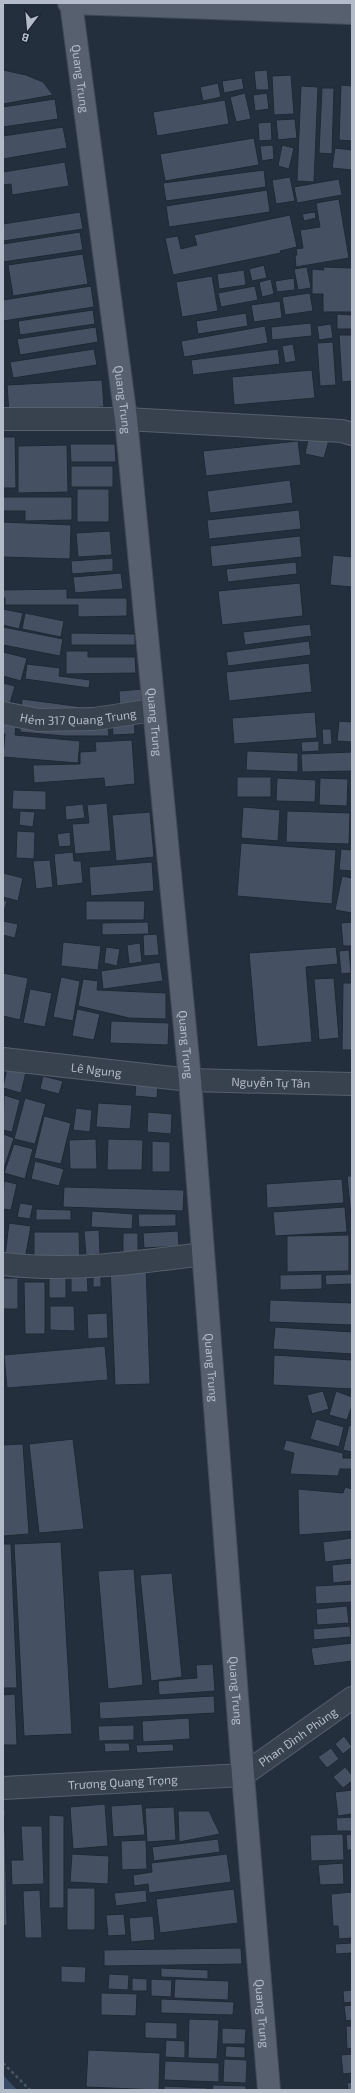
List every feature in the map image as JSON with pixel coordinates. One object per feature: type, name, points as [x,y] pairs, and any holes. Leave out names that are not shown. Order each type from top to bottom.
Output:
[{"type":"main road","points":[[70,3],[352,13]]},
{"type":"main road","name":"Quang Trung","points":[[70,3],[126,419],[190,1080],[202,1254],[269,2090]]},
{"type":"street","points":[[3,419],[126,419],[342,431],[352,434]]},
{"type":"street","name":"Hẻm 317 Quang Trung","points":[[3,713],[38,720],[94,719],[154,710]]},
{"type":"street","name":"Lê Ngung","points":[[3,1058],[190,1080]]},
{"type":"street","name":"Nguyễn Tự Tân","points":[[190,1080],[352,1084]]},
{"type":"street","points":[[3,1264],[32,1267],[92,1266],[202,1254]]},
{"type":"street","name":"Phan Đình Phùng","points":[[243,1775],[352,1698]]},
{"type":"street","name":"Trương Quang Trọng","points":[[3,1788],[243,1775]]},
{"type":"path","points":[[3,2063],[30,2090]]},
{"type":"water","points":[[3,2075],[17,2090],[3,2090]]},
{"type":"building","points":[[3,70],[26,75],[43,82],[53,95],[3,104]]},
{"type":"building","points":[[267,70],[269,90],[256,90],[254,71]]},
{"type":"building","points":[[291,75],[294,114],[274,115],[272,76]]},
{"type":"building","points":[[242,78],[244,89],[224,93],[222,81]]},
{"type":"building","points":[[218,83],[221,97],[203,101],[200,87]]},
{"type":"building","points":[[341,85],[352,86],[352,141],[339,140]]},
{"type":"building","points":[[301,86],[318,87],[314,182],[297,181]]},
{"type":"building","points":[[322,88],[334,88],[332,154],[319,153]]},
{"type":"building","points":[[245,93],[251,119],[236,122],[230,97]]},
{"type":"building","points":[[267,93],[269,109],[255,111],[253,95]]},
{"type":"building","points":[[55,99],[58,119],[3,127],[3,107]]},
{"type":"building","points":[[225,100],[229,124],[157,136],[153,112]]},
{"type":"building","points":[[295,119],[297,138],[278,140],[276,120]]},
{"type":"building","points":[[271,122],[272,140],[259,141],[258,123]]},
{"type":"building","points":[[63,127],[67,148],[3,159],[3,136]]},
{"type":"building","points":[[254,138],[259,165],[165,181],[160,154]]},
{"type":"building","points":[[273,145],[274,159],[262,161],[260,146]]},
{"type":"building","points":[[282,145],[294,148],[289,169],[278,166]]},
{"type":"building","points":[[335,148],[352,150],[352,170],[332,168]]},
{"type":"building","points":[[65,162],[69,186],[12,195],[11,184],[3,185],[3,172]]},
{"type":"building","points":[[264,170],[266,187],[166,201],[163,183]]},
{"type":"building","points":[[290,177],[295,201],[276,204],[272,180]]},
{"type":"building","points":[[339,179],[342,195],[297,203],[294,187]]},
{"type":"building","points":[[267,190],[270,212],[169,227],[166,206]]},
{"type":"building","points":[[339,199],[349,258],[296,267],[296,249],[303,248],[300,230],[320,227],[316,203]]},
{"type":"building","points":[[80,212],[83,229],[3,241],[3,224]]},
{"type":"building","points":[[315,212],[316,218],[304,221],[302,214]]},
{"type":"building","points":[[290,215],[297,247],[280,251],[281,253],[173,275],[165,238],[178,236],[181,249],[197,245],[194,235]]},
{"type":"building","points":[[80,232],[83,250],[3,262],[3,244]]},
{"type":"building","points":[[83,254],[88,284],[13,296],[8,265]]},
{"type":"building","points":[[264,265],[267,278],[252,281],[249,269]]},
{"type":"building","points":[[307,267],[311,288],[298,290],[294,269]]},
{"type":"building","points":[[323,267],[352,268],[352,312],[323,312],[323,294],[312,294],[312,269],[324,270]]},
{"type":"building","points":[[244,270],[246,285],[219,289],[217,274]]},
{"type":"building","points":[[212,276],[218,311],[182,317],[176,282]]},
{"type":"building","points":[[294,278],[295,290],[277,292],[275,281]]},
{"type":"building","points":[[271,279],[274,294],[262,297],[259,282]]},
{"type":"building","points":[[91,286],[94,307],[3,321],[3,300]]},
{"type":"building","points":[[255,286],[258,300],[221,307],[218,293]]},
{"type":"building","points":[[310,293],[313,311],[285,315],[282,297]]},
{"type":"building","points":[[280,301],[282,318],[254,322],[251,305]]},
{"type":"building","points":[[93,310],[95,324],[20,335],[18,321]]},
{"type":"building","points":[[246,313],[248,326],[198,334],[196,321]]},
{"type":"building","points":[[337,314],[352,315],[352,329],[337,329]]},
{"type":"building","points":[[311,323],[312,336],[272,340],[271,327]]},
{"type":"building","points":[[331,324],[333,338],[319,340],[317,326]]},
{"type":"building","points":[[265,326],[268,343],[184,357],[181,341]]},
{"type":"building","points":[[96,327],[98,342],[20,355],[17,339]]},
{"type":"building","points":[[339,335],[352,335],[352,381],[342,382]]},
{"type":"building","points":[[333,342],[336,385],[320,386],[317,343]]},
{"type":"building","points":[[293,344],[296,361],[285,363],[282,346]]},
{"type":"building","points":[[94,349],[97,365],[13,378],[10,362]]},
{"type":"building","points":[[278,349],[280,364],[193,375],[191,360]]},
{"type":"building","points":[[312,370],[315,398],[234,405],[232,377]]},
{"type":"building","points":[[102,380],[104,407],[9,413],[7,385]]},
{"type":"building","points":[[309,435],[329,440],[324,458],[305,454]]},
{"type":"building","points":[[3,437],[15,437],[16,488],[3,488]]},
{"type":"building","points":[[298,441],[301,465],[206,476],[203,451]]},
{"type":"building","points":[[70,444],[115,444],[116,462],[71,462]]},
{"type":"building","points":[[67,445],[68,492],[18,493],[18,446]]},
{"type":"building","points":[[71,466],[113,466],[113,487],[71,487]]},
{"type":"building","points":[[290,480],[293,503],[210,513],[207,491]]},
{"type":"building","points":[[77,489],[109,489],[109,522],[77,522]]},
{"type":"building","points":[[3,497],[72,497],[72,520],[25,521],[25,511],[3,511]]},
{"type":"building","points":[[299,510],[301,529],[209,539],[207,520]]},
{"type":"building","points":[[3,522],[71,525],[70,559],[3,557]]},
{"type":"building","points":[[110,531],[112,555],[78,557],[76,533]]},
{"type":"building","points":[[300,536],[302,557],[212,567],[210,546]]},
{"type":"building","points":[[333,555],[352,557],[352,587],[330,585]]},
{"type":"building","points":[[113,558],[113,571],[72,574],[71,561]]},
{"type":"building","points":[[296,562],[297,574],[228,582],[226,569]]},
{"type":"building","points":[[121,573],[123,589],[75,593],[73,577]]},
{"type":"building","points":[[300,583],[303,616],[222,625],[218,591]]},
{"type":"building","points":[[67,589],[67,598],[127,598],[127,616],[78,617],[78,605],[5,605],[5,598],[3,598],[3,590]]},
{"type":"building","points":[[3,609],[23,613],[19,629],[3,625]]},
{"type":"building","points":[[25,613],[64,621],[61,637],[22,629]]},
{"type":"building","points":[[310,624],[312,636],[245,645],[243,632]]},
{"type":"building","points":[[3,627],[63,639],[60,656],[3,645]]},
{"type":"building","points":[[71,633],[135,634],[135,645],[71,645]]},
{"type":"building","points":[[309,641],[311,655],[228,666],[226,652]]},
{"type":"building","points":[[66,651],[88,651],[88,657],[135,657],[136,673],[66,674]]},
{"type":"building","points":[[3,652],[27,658],[21,681],[3,676]]},
{"type":"building","points":[[309,663],[312,692],[229,701],[226,672]]},
{"type":"building","points":[[27,664],[60,668],[59,676],[90,680],[89,688],[25,679]]},
{"type":"building","points":[[3,683],[15,686],[8,710],[3,709]]},
{"type":"building","points":[[142,689],[144,708],[120,710],[119,691]]},
{"type":"building","points":[[22,699],[83,707],[83,711],[107,717],[109,736],[64,736],[20,732]]},
{"type":"building","points":[[315,712],[317,738],[234,744],[232,718]]},
{"type":"building","points":[[134,717],[135,734],[113,735],[112,718]]},
{"type":"building","points":[[339,721],[352,722],[352,742],[337,741]]},
{"type":"building","points":[[3,723],[16,724],[15,735],[80,741],[78,763],[3,757],[5,734],[3,734]]},
{"type":"building","points":[[322,729],[331,729],[332,744],[323,745]]},
{"type":"building","points":[[132,740],[135,784],[105,787],[104,778],[34,783],[33,765],[80,764],[80,752],[96,751],[95,742]]},
{"type":"building","points":[[319,741],[319,751],[302,752],[301,742]]},
{"type":"building","points":[[247,751],[298,753],[298,772],[246,770]]},
{"type":"building","points":[[352,752],[352,771],[302,772],[301,754]]},
{"type":"building","points":[[237,777],[271,777],[271,797],[237,797]]},
{"type":"building","points":[[277,778],[316,780],[315,802],[276,801]]},
{"type":"building","points":[[320,778],[348,779],[347,806],[319,805]]},
{"type":"building","points":[[13,790],[46,791],[46,810],[12,809]]},
{"type":"building","points":[[107,803],[111,851],[75,854],[72,824],[89,823],[87,805]]},
{"type":"building","points":[[83,804],[85,818],[66,820],[65,806]]},
{"type":"building","points":[[243,807],[280,810],[278,841],[241,838]]},
{"type":"building","points":[[20,811],[35,812],[33,827],[19,825]]},
{"type":"building","points":[[287,811],[350,813],[349,844],[286,842]]},
{"type":"building","points":[[150,812],[154,857],[116,861],[112,815]]},
{"type":"building","points":[[17,831],[35,832],[34,859],[16,858]]},
{"type":"building","points":[[70,832],[71,846],[59,847],[57,834]]},
{"type":"building","points":[[241,843],[336,850],[332,904],[237,896]]},
{"type":"building","points":[[341,849],[352,850],[352,871],[339,870]]},
{"type":"building","points":[[73,852],[74,861],[81,861],[83,883],[57,886],[54,854]]},
{"type":"building","points":[[50,860],[53,887],[36,889],[33,861]]},
{"type":"building","points":[[152,862],[154,891],[91,896],[89,867]]},
{"type":"building","points":[[3,873],[23,878],[18,901],[3,897]]},
{"type":"building","points":[[342,876],[352,878],[352,913],[335,910]]},
{"type":"building","points":[[3,900],[7,901],[3,915]]},
{"type":"building","points":[[86,901],[145,901],[144,920],[86,920]]},
{"type":"building","points":[[3,921],[18,924],[15,938],[3,935]]},
{"type":"building","points":[[148,922],[149,934],[102,935],[102,923]]},
{"type":"building","points":[[352,922],[352,946],[343,946],[341,923]]},
{"type":"building","points":[[157,934],[159,955],[144,956],[143,935]]},
{"type":"building","points":[[63,942],[101,946],[98,970],[61,966]]},
{"type":"building","points":[[140,943],[142,962],[129,964],[127,945]]},
{"type":"building","points":[[106,947],[120,949],[117,966],[104,963]]},
{"type":"building","points":[[336,947],[338,964],[306,967],[312,1042],[257,1047],[249,953]]},
{"type":"building","points":[[349,950],[351,973],[341,974],[339,951]]},
{"type":"building","points":[[160,962],[163,981],[103,989],[101,971]]},
{"type":"building","points":[[3,973],[28,978],[20,1020],[3,1016]]},
{"type":"building","points":[[61,977],[80,981],[73,1021],[53,1017]]},
{"type":"building","points":[[334,978],[339,1038],[319,1040],[314,979]]},
{"type":"building","points":[[83,979],[98,981],[97,990],[166,993],[166,1019],[129,1018],[78,1006]]},
{"type":"building","points":[[343,983],[352,983],[352,1050],[342,1050]]},
{"type":"building","points":[[30,989],[52,993],[45,1027],[23,1023]]},
{"type":"building","points":[[77,1009],[100,1014],[94,1040],[72,1036]]},
{"type":"building","points":[[111,1021],[169,1023],[168,1045],[110,1043]]},
{"type":"building","points":[[7,1067],[26,1072],[21,1093],[3,1088]]},
{"type":"building","points":[[43,1076],[63,1081],[59,1094],[40,1089]]},
{"type":"building","points":[[136,1082],[158,1084],[157,1098],[135,1096]]},
{"type":"building","points":[[4,1095],[20,1100],[12,1132],[3,1130]]},
{"type":"building","points":[[25,1098],[46,1104],[35,1144],[14,1139]]},
{"type":"building","points":[[98,1103],[132,1105],[130,1129],[96,1127]]},
{"type":"building","points":[[76,1108],[92,1110],[90,1132],[73,1130]]},
{"type":"building","points":[[148,1112],[172,1114],[171,1134],[147,1132]]},
{"type":"building","points":[[44,1116],[71,1123],[61,1164],[34,1158]]},
{"type":"building","points":[[3,1134],[14,1138],[3,1171]]},
{"type":"building","points":[[96,1139],[97,1169],[70,1169],[69,1140]]},
{"type":"building","points":[[108,1139],[143,1140],[142,1170],[107,1170]]},
{"type":"building","points":[[152,1141],[170,1142],[170,1172],[152,1172]]},
{"type":"building","points":[[14,1144],[33,1149],[25,1179],[4,1173]]},
{"type":"building","points":[[35,1161],[64,1169],[59,1186],[31,1179]]},
{"type":"building","points":[[347,1176],[352,1176],[352,1226]]},
{"type":"building","points":[[342,1179],[344,1203],[267,1208],[266,1184]]},
{"type":"building","points":[[4,1181],[17,1184],[11,1210],[3,1209]]},
{"type":"building","points":[[64,1187],[184,1190],[183,1211],[63,1207]]},
{"type":"building","points":[[20,1203],[33,1205],[30,1219],[17,1217]]},
{"type":"building","points":[[345,1207],[347,1232],[275,1236],[273,1212]]},
{"type":"building","points":[[36,1209],[71,1210],[71,1220],[36,1220]]},
{"type":"building","points":[[92,1211],[133,1214],[132,1229],[91,1227]]},
{"type":"building","points":[[138,1214],[176,1214],[176,1226],[139,1227]]},
{"type":"building","points":[[9,1223],[31,1226],[25,1259],[5,1256]]},
{"type":"building","points":[[99,1230],[100,1254],[86,1255],[84,1231]]},
{"type":"building","points":[[178,1231],[179,1246],[144,1248],[143,1233]]},
{"type":"building","points":[[34,1232],[79,1232],[80,1266],[34,1267]]},
{"type":"building","points":[[123,1233],[138,1233],[138,1254],[123,1255]]},
{"type":"building","points":[[349,1235],[349,1271],[287,1272],[287,1236]]},
{"type":"building","points":[[146,1264],[150,1384],[115,1385],[110,1266]]},
{"type":"building","points":[[93,1269],[101,1269],[101,1287],[93,1287]]},
{"type":"building","points":[[87,1270],[88,1292],[71,1292],[71,1271]]},
{"type":"building","points":[[66,1274],[66,1298],[49,1298],[49,1275]]},
{"type":"building","points":[[322,1274],[322,1289],[280,1290],[280,1275]]},
{"type":"building","points":[[352,1274],[352,1284],[326,1285],[325,1275]]},
{"type":"building","points":[[3,1278],[18,1278],[18,1309],[3,1309]]},
{"type":"building","points":[[24,1282],[45,1282],[45,1334],[25,1334]]},
{"type":"building","points":[[270,1300],[352,1303],[352,1325],[269,1322]]},
{"type":"building","points":[[50,1306],[74,1306],[75,1331],[50,1330]]},
{"type":"building","points":[[107,1313],[108,1338],[88,1339],[87,1314]]},
{"type":"building","points":[[275,1327],[352,1332],[352,1354],[273,1349]]},
{"type":"building","points":[[105,1346],[108,1380],[7,1388],[4,1355]]},
{"type":"building","points":[[274,1355],[352,1360],[352,1389],[273,1385]]},
{"type":"building","points":[[323,1391],[329,1409],[312,1414],[307,1395]]},
{"type":"building","points":[[336,1391],[352,1397],[352,1406],[347,1420],[329,1415]]},
{"type":"building","points":[[316,1419],[344,1427],[339,1447],[310,1439]]},
{"type":"building","points":[[349,1425],[352,1426],[352,1452],[343,1450]]},
{"type":"building","points":[[73,1439],[84,1529],[39,1533],[29,1444]]},
{"type":"building","points":[[286,1440],[343,1453],[343,1458],[352,1458],[352,1469],[340,1469],[338,1476],[290,1474],[294,1453],[283,1450]]},
{"type":"building","points":[[23,1444],[29,1534],[3,1536],[3,1445]]},
{"type":"building","points":[[345,1487],[352,1489],[352,1531],[299,1535],[298,1489],[343,1493]]},
{"type":"building","points":[[352,1538],[352,1559],[325,1562],[323,1542]]},
{"type":"building","points":[[61,1542],[72,1734],[24,1736],[14,1544]]},
{"type":"building","points":[[3,1544],[11,1544],[17,1688],[3,1688]]},
{"type":"building","points":[[352,1563],[352,1581],[333,1583],[332,1565]]},
{"type":"building","points":[[134,1569],[143,1685],[108,1689],[98,1571]]},
{"type":"building","points":[[172,1573],[182,1677],[151,1681],[140,1575]]},
{"type":"building","points":[[352,1584],[352,1602],[316,1604],[315,1586]]},
{"type":"building","points":[[347,1606],[349,1623],[317,1625],[316,1609]]},
{"type":"building","points":[[350,1626],[351,1637],[314,1640],[313,1629]]},
{"type":"building","points":[[352,1643],[352,1661],[314,1666],[311,1648]]},
{"type":"building","points":[[213,1664],[215,1691],[159,1695],[158,1681],[197,1678],[196,1665]]},
{"type":"building","points":[[15,1694],[17,1745],[3,1745],[3,1695]]},
{"type":"building","points":[[214,1696],[215,1713],[100,1719],[99,1702]]},
{"type":"building","points":[[189,1718],[190,1739],[143,1742],[142,1721]]},
{"type":"building","points":[[134,1725],[134,1740],[99,1741],[98,1726]]},
{"type":"building","points":[[344,1736],[352,1747],[343,1754],[335,1744]]},
{"type":"building","points":[[104,1743],[129,1743],[130,1751],[105,1752]]},
{"type":"building","points":[[173,1744],[174,1751],[137,1753],[136,1745]]},
{"type":"building","points":[[331,1748],[339,1759],[327,1768],[318,1757]]},
{"type":"building","points":[[345,1767],[352,1775],[352,1781],[343,1788],[333,1777]]},
{"type":"building","points":[[352,1790],[352,1814],[338,1816],[335,1792]]},
{"type":"building","points":[[105,1804],[108,1846],[73,1849],[70,1807]]},
{"type":"building","points":[[142,1804],[145,1835],[113,1837],[111,1806]]},
{"type":"building","points":[[174,1807],[176,1840],[147,1842],[145,1808]]},
{"type":"building","points":[[3,1809],[5,1809],[5,1818],[3,1818]]},
{"type":"building","points":[[178,1811],[209,1811],[220,1834],[179,1842]]},
{"type":"building","points":[[49,1815],[64,1816],[64,1908],[49,1908]]},
{"type":"building","points":[[352,1817],[352,1831],[337,1831],[336,1818]]},
{"type":"building","points":[[21,1826],[42,1826],[44,1884],[12,1885],[11,1860],[23,1860]]},
{"type":"building","points":[[3,1832],[5,1832],[7,1925],[3,1926]]},
{"type":"building","points":[[343,1834],[344,1860],[311,1861],[310,1835]]},
{"type":"building","points":[[352,1834],[352,1850],[347,1850],[346,1835]]},
{"type":"building","points":[[218,1839],[220,1852],[154,1861],[152,1847]]},
{"type":"building","points":[[146,1840],[147,1869],[122,1870],[121,1841]]},
{"type":"building","points":[[72,1854],[109,1856],[108,1884],[70,1882]]},
{"type":"building","points":[[227,1854],[231,1882],[149,1893],[148,1884],[134,1886],[133,1875],[152,1872],[151,1863]]},
{"type":"building","points":[[343,1863],[344,1884],[320,1885],[318,1865]]},
{"type":"building","points":[[67,1888],[95,1888],[95,1930],[67,1930]]},
{"type":"building","points":[[234,1889],[238,1923],[160,1933],[156,1899]]},
{"type":"building","points":[[40,1890],[42,1938],[25,1938],[23,1891]]},
{"type":"building","points":[[146,1890],[147,1902],[116,1906],[114,1893]]},
{"type":"building","points":[[352,1892],[352,1938],[339,1939],[338,1926],[333,1926],[331,1894]]},
{"type":"building","points":[[124,1914],[126,1935],[108,1936],[106,1915]]},
{"type":"building","points":[[153,1916],[155,1940],[131,1942],[129,1918]]},
{"type":"building","points":[[352,1943],[352,1953],[336,1954],[335,1944]]},
{"type":"building","points":[[241,1948],[242,1964],[104,1966],[104,1950]]},
{"type":"building","points":[[61,1966],[86,1967],[85,1983],[61,1982]]},
{"type":"building","points":[[161,1968],[208,1970],[208,1979],[161,1977]]},
{"type":"building","points":[[109,1974],[129,1975],[128,1990],[108,1989]]},
{"type":"building","points":[[132,1978],[147,1979],[147,1991],[132,1991]]},
{"type":"building","points":[[151,1979],[172,1980],[171,1997],[151,1996]]},
{"type":"building","points":[[175,1979],[229,1981],[228,2000],[174,1998]]},
{"type":"building","points":[[352,1990],[352,2002],[344,2003],[343,1991]]},
{"type":"building","points":[[101,1993],[137,1994],[136,2016],[101,2015]]},
{"type":"building","points":[[161,1999],[234,2002],[233,2015],[161,2013]]},
{"type":"building","points":[[352,2005],[352,2020],[346,2021],[344,2006]]},
{"type":"building","points":[[189,2019],[219,2020],[217,2059],[188,2058]]},
{"type":"building","points":[[145,2022],[177,2023],[177,2039],[145,2038]]},
{"type":"building","points":[[346,2026],[352,2026],[352,2048],[347,2049]]},
{"type":"building","points":[[222,2028],[246,2029],[245,2044],[222,2044]]},
{"type":"building","points":[[166,2040],[185,2041],[185,2058],[165,2057]]},
{"type":"building","points":[[226,2046],[245,2047],[245,2058],[225,2057]]},
{"type":"building","points":[[88,2050],[160,2053],[159,2090],[86,2087]]},
{"type":"building","points":[[352,2054],[352,2073],[343,2074],[341,2055]]},
{"type":"building","points":[[224,2059],[247,2060],[246,2083],[223,2082]]},
{"type":"building","points":[[165,2061],[219,2063],[219,2082],[164,2080]]},
{"type":"building","points":[[352,2082],[352,2090],[348,2090],[347,2083]]},
{"type":"building","points":[[213,2085],[246,2086],[246,2090],[212,2090]]},
{"type":"building","points":[[164,2086],[207,2088],[207,2090],[164,2090]]}]
